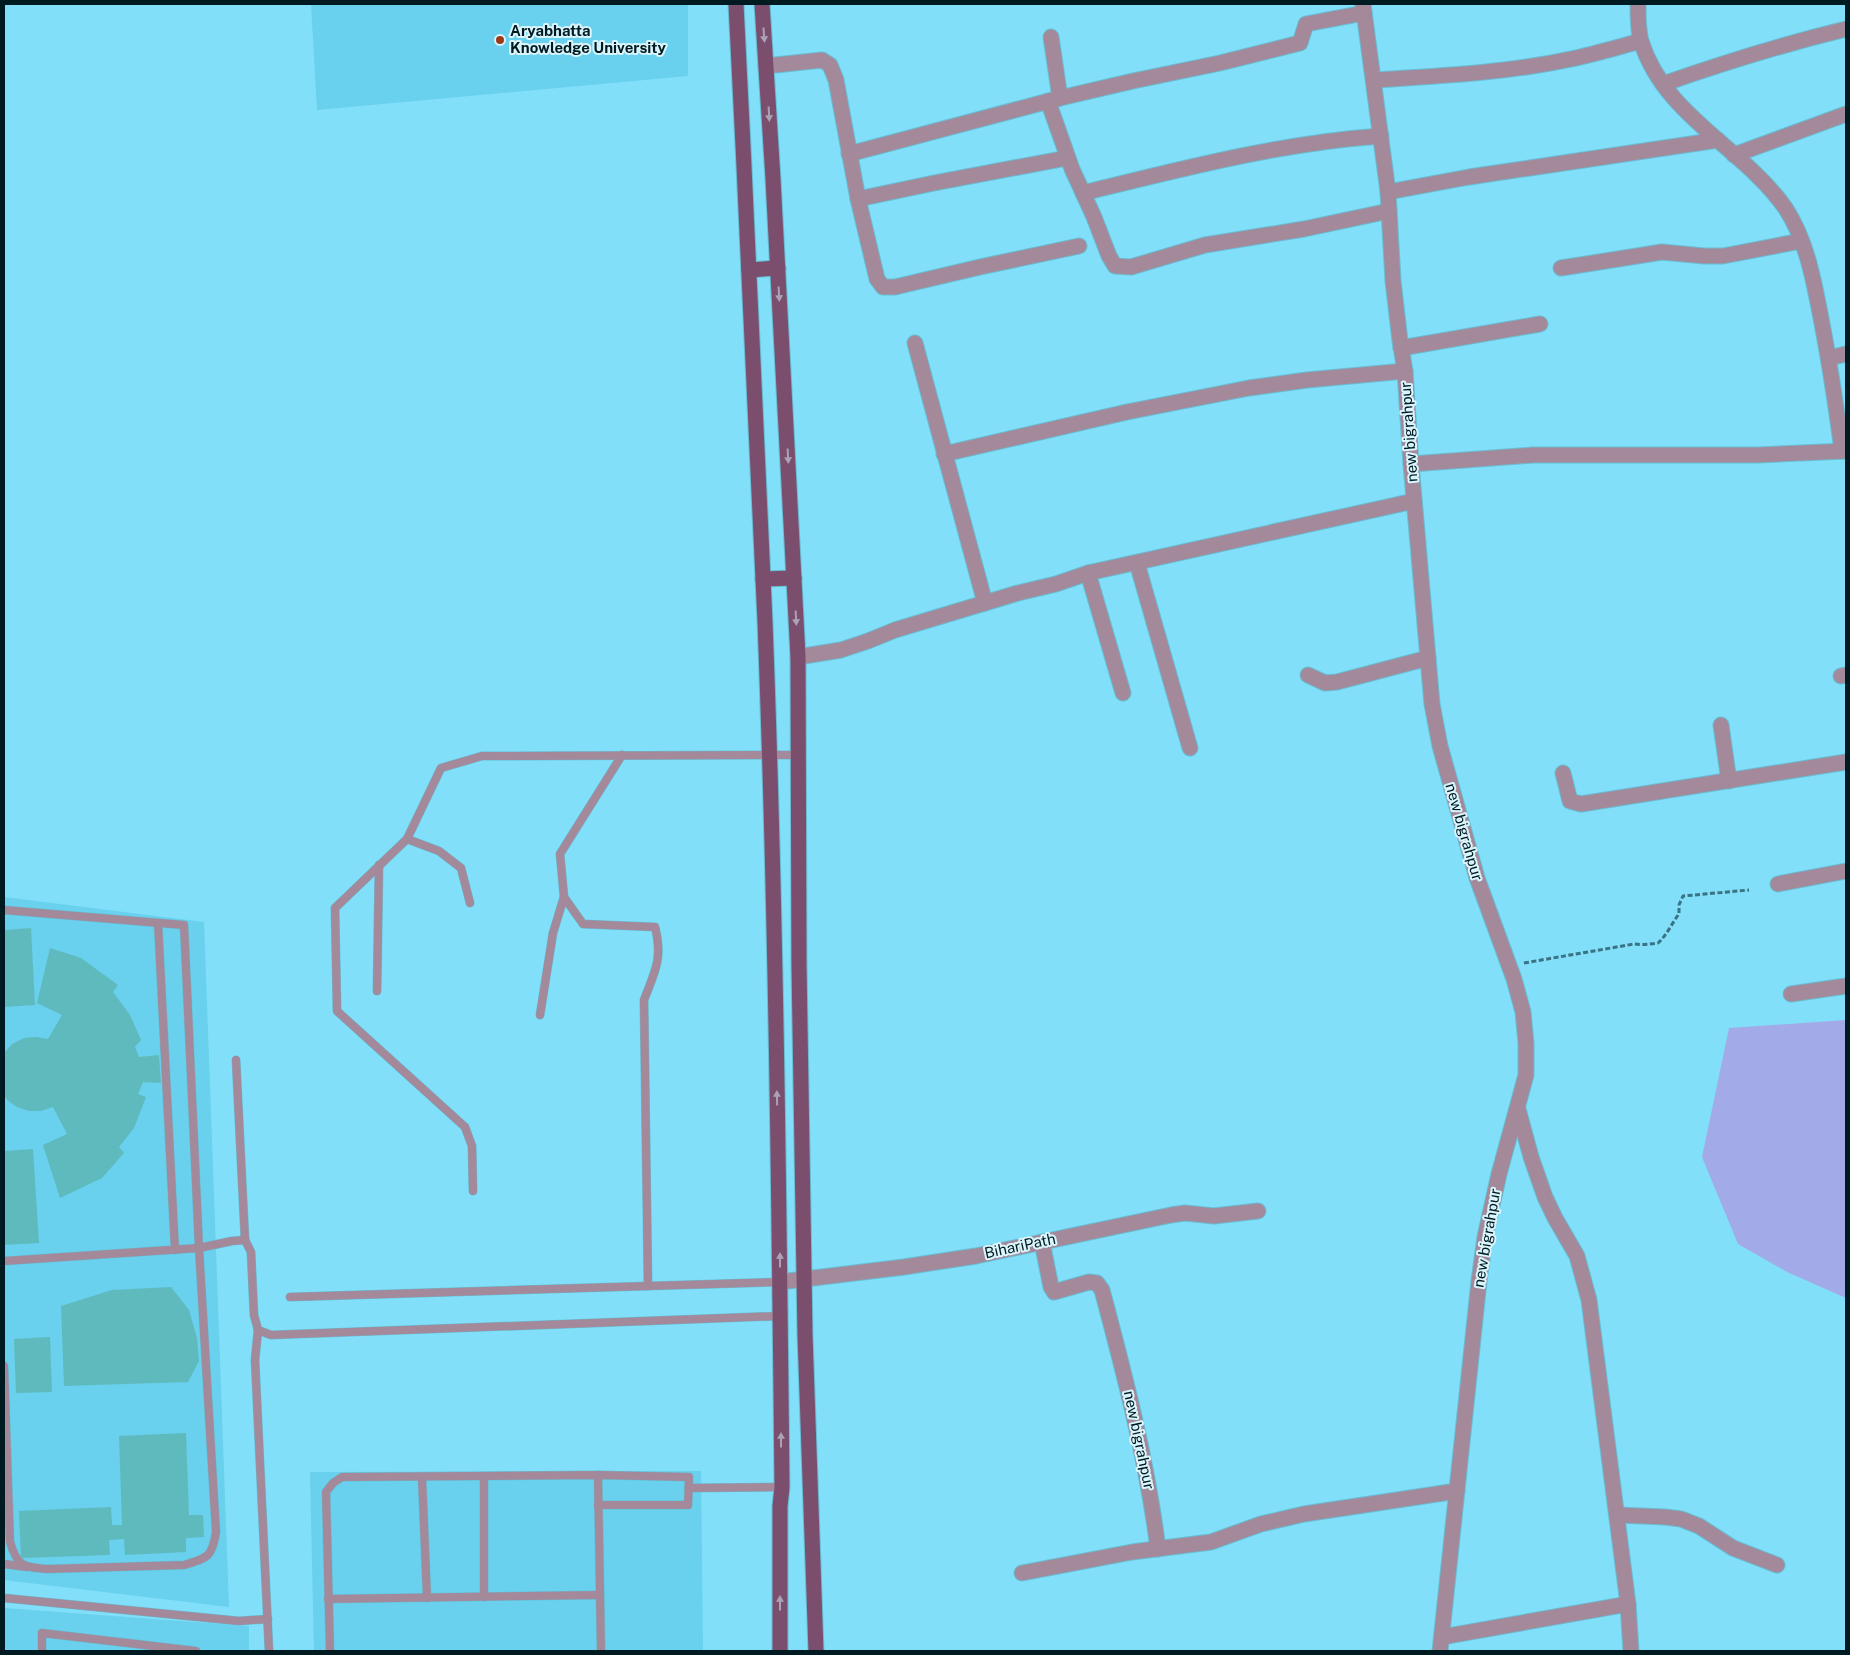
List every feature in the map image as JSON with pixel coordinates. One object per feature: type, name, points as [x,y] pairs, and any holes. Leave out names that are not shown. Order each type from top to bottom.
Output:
[{"type":"main road","points":[[736,4],[763,579],[769,756],[780,1282],[782,1487],[780,1506],[780,1651]]},
{"type":"main road","points":[[762,4],[798,657],[799,964],[805,1335],[816,1651]]},
{"type":"main road","points":[[749,270],[778,268]]},
{"type":"main road","points":[[763,579],[794,578]]},
{"type":"street","points":[[1411,464],[1533,455],[1758,455],[1844,451],[1830,358],[1812,272],[1802,241],[1786,210],[1768,186],[1689,115],[1663,84],[1641,41],[1638,4]]},
{"type":"street","points":[[849,154],[1133,80],[1220,63],[1300,43],[1306,24],[1363,8]]},
{"type":"street","name":"new bigrahpur","points":[[1363,8],[1388,192],[1393,282],[1405,371],[1411,464],[1432,704],[1440,746],[1477,878],[1509,966],[1523,1012],[1526,1043],[1526,1075],[1499,1174],[1486,1237],[1473,1322],[1441,1644]]},
{"type":"street","points":[[1663,84],[1724,62],[1846,29]]},
{"type":"street","points":[[1051,37],[1054,100],[1068,158],[1108,256],[1115,266],[1131,267],[1218,242],[1304,229],[1389,211]]},
{"type":"street","points":[[1374,80],[1441,76],[1524,66],[1570,59],[1641,41]]},
{"type":"street","points":[[766,66],[822,60],[830,65],[838,88],[858,199],[877,279],[883,287],[895,287],[1079,246]]},
{"type":"street","points":[[1734,155],[1846,114]]},
{"type":"street","points":[[1083,193],[1277,149],[1342,139],[1381,136]]},
{"type":"street","points":[[1388,192],[1469,177],[1718,140]]},
{"type":"street","points":[[858,199],[1068,158]]},
{"type":"street","points":[[1561,268],[1662,252],[1723,256],[1802,241]]},
{"type":"street","points":[[1401,348],[1540,324]]},
{"type":"street","points":[[915,343],[985,603]]},
{"type":"street","points":[[1830,358],[1846,354]]},
{"type":"street","points":[[944,454],[1127,412],[1249,388],[1307,380],[1405,371]]},
{"type":"street","points":[[798,657],[840,650],[895,630],[1088,573],[1137,564],[1414,501]]},
{"type":"street","points":[[1137,564],[1190,748]]},
{"type":"street","points":[[1088,573],[1123,693]]},
{"type":"street","points":[[1308,675],[1325,683],[1337,682],[1428,658]]},
{"type":"street","points":[[1721,725],[1729,781]]},
{"type":"street","points":[[1563,773],[1570,801],[1581,804],[1846,762]]},
{"type":"street","points":[[1778,884],[1846,871]]},
{"type":"street","points":[[1791,994],[1846,986]]},
{"type":"street","points":[[1518,1110],[1545,1196],[1555,1218],[1577,1256],[1585,1279],[1594,1326],[1618,1515],[1631,1651]]},
{"type":"street","name":"BihariPath","points":[[780,1282],[913,1266],[976,1256],[1170,1215],[1185,1213],[1214,1216],[1258,1211]]},
{"type":"street","name":"new bigrahpur","points":[[1042,1242],[1051,1287],[1054,1292],[1089,1282],[1097,1282],[1102,1290],[1132,1403],[1152,1498],[1158,1548]]},
{"type":"street","points":[[1022,1573],[1132,1552],[1211,1542],[1261,1524],[1304,1514],[1457,1491]]},
{"type":"street","points":[[1618,1515],[1665,1516],[1681,1519],[1699,1526],[1733,1548],[1777,1565]]},
{"type":"street","points":[[1441,1644],[1628,1604]]},
{"type":"lane","points":[[540,1014],[553,933],[564,898],[560,854],[622,755]]},
{"type":"lane","points":[[474,1191],[472,1146],[465,1128],[337,1011],[335,908],[407,839],[442,768],[482,756],[799,755]]},
{"type":"lane","points":[[407,839],[439,851],[461,868],[470,903]]},
{"type":"lane","points":[[377,991],[380,865]]},
{"type":"lane","points":[[564,898],[583,924],[655,927],[659,944],[658,964],[644,1000],[648,1286]]},
{"type":"lane","points":[[4,910],[184,925],[199,1248],[216,1532],[213,1549],[204,1559],[184,1565],[47,1570],[4,1564]]},
{"type":"lane","points":[[158,923],[175,1250]]},
{"type":"lane","points":[[236,1060],[245,1240],[251,1252],[254,1315],[258,1330],[256,1360],[270,1651]]},
{"type":"lane","points":[[4,1262],[199,1248],[245,1240]]},
{"type":"lane","points":[[290,1297],[780,1282]]},
{"type":"lane","points":[[258,1330],[271,1335],[780,1316]]},
{"type":"lane","points":[[4,1366],[10,1542],[14,1558],[28,1567]]},
{"type":"lane","points":[[598,1475],[601,1651]]},
{"type":"lane","points":[[330,1651],[326,1492],[333,1483],[342,1477],[598,1475],[689,1477],[688,1505],[598,1505]]},
{"type":"lane","points":[[422,1477],[427,1598]]},
{"type":"lane","points":[[484,1477],[484,1596]]},
{"type":"lane","points":[[689,1488],[782,1487]]},
{"type":"lane","points":[[328,1599],[600,1595]]},
{"type":"lane","points":[[4,1598],[239,1621],[268,1619]]},
{"type":"lane","points":[[42,1651],[42,1633],[196,1651]]},
{"type":"path","points":[[1509,966],[1634,944],[1643,946],[1650,943],[1658,943],[1679,914],[1679,905],[1683,896],[1749,890]]},
{"type":"shaded area","name":"Aryabhatta Knowledge University","points":[[311,4],[688,4],[688,76],[317,110]]},
{"type":"shaded area","points":[[4,897],[204,922],[229,1607],[4,1580]]},
{"type":"shaded area","points":[[1846,1020],[1846,1298],[1787,1272],[1738,1244],[1702,1157],[1729,1028]]},
{"type":"shaded area","points":[[701,1471],[703,1651],[314,1651],[310,1472]]},
{"type":"shaded area","points":[[4,1608],[249,1626],[249,1651],[4,1651]]},
{"type":"building","points":[[31,928],[35,1005],[4,1007],[4,930]]},
{"type":"building","points":[[50,948],[81,958],[118,985],[113,992],[130,1015],[141,1040],[135,1047],[139,1057],[159,1055],[161,1083],[143,1082],[138,1094],[146,1097],[134,1128],[119,1147],[124,1153],[102,1178],[60,1198],[43,1145],[67,1134],[53,1107],[41,1111],[29,1111],[17,1107],[7,1100],[4,1094],[4,1053],[12,1044],[24,1038],[48,1039],[62,1015],[37,1003]]},
{"type":"building","points":[[33,1149],[39,1243],[4,1245],[4,1151]]},
{"type":"building","points":[[171,1287],[189,1310],[197,1338],[199,1361],[188,1382],[64,1386],[61,1306],[112,1290]]},
{"type":"building","points":[[50,1337],[52,1392],[16,1393],[14,1339]]},
{"type":"building","points":[[186,1433],[189,1515],[203,1515],[204,1537],[186,1538],[186,1552],[125,1555],[124,1539],[109,1540],[110,1555],[21,1558],[19,1511],[111,1507],[112,1525],[122,1525],[119,1436]]},
{"type":"place","name":"Aryabhatta Knowledge University","points":[[500,40]]}]
